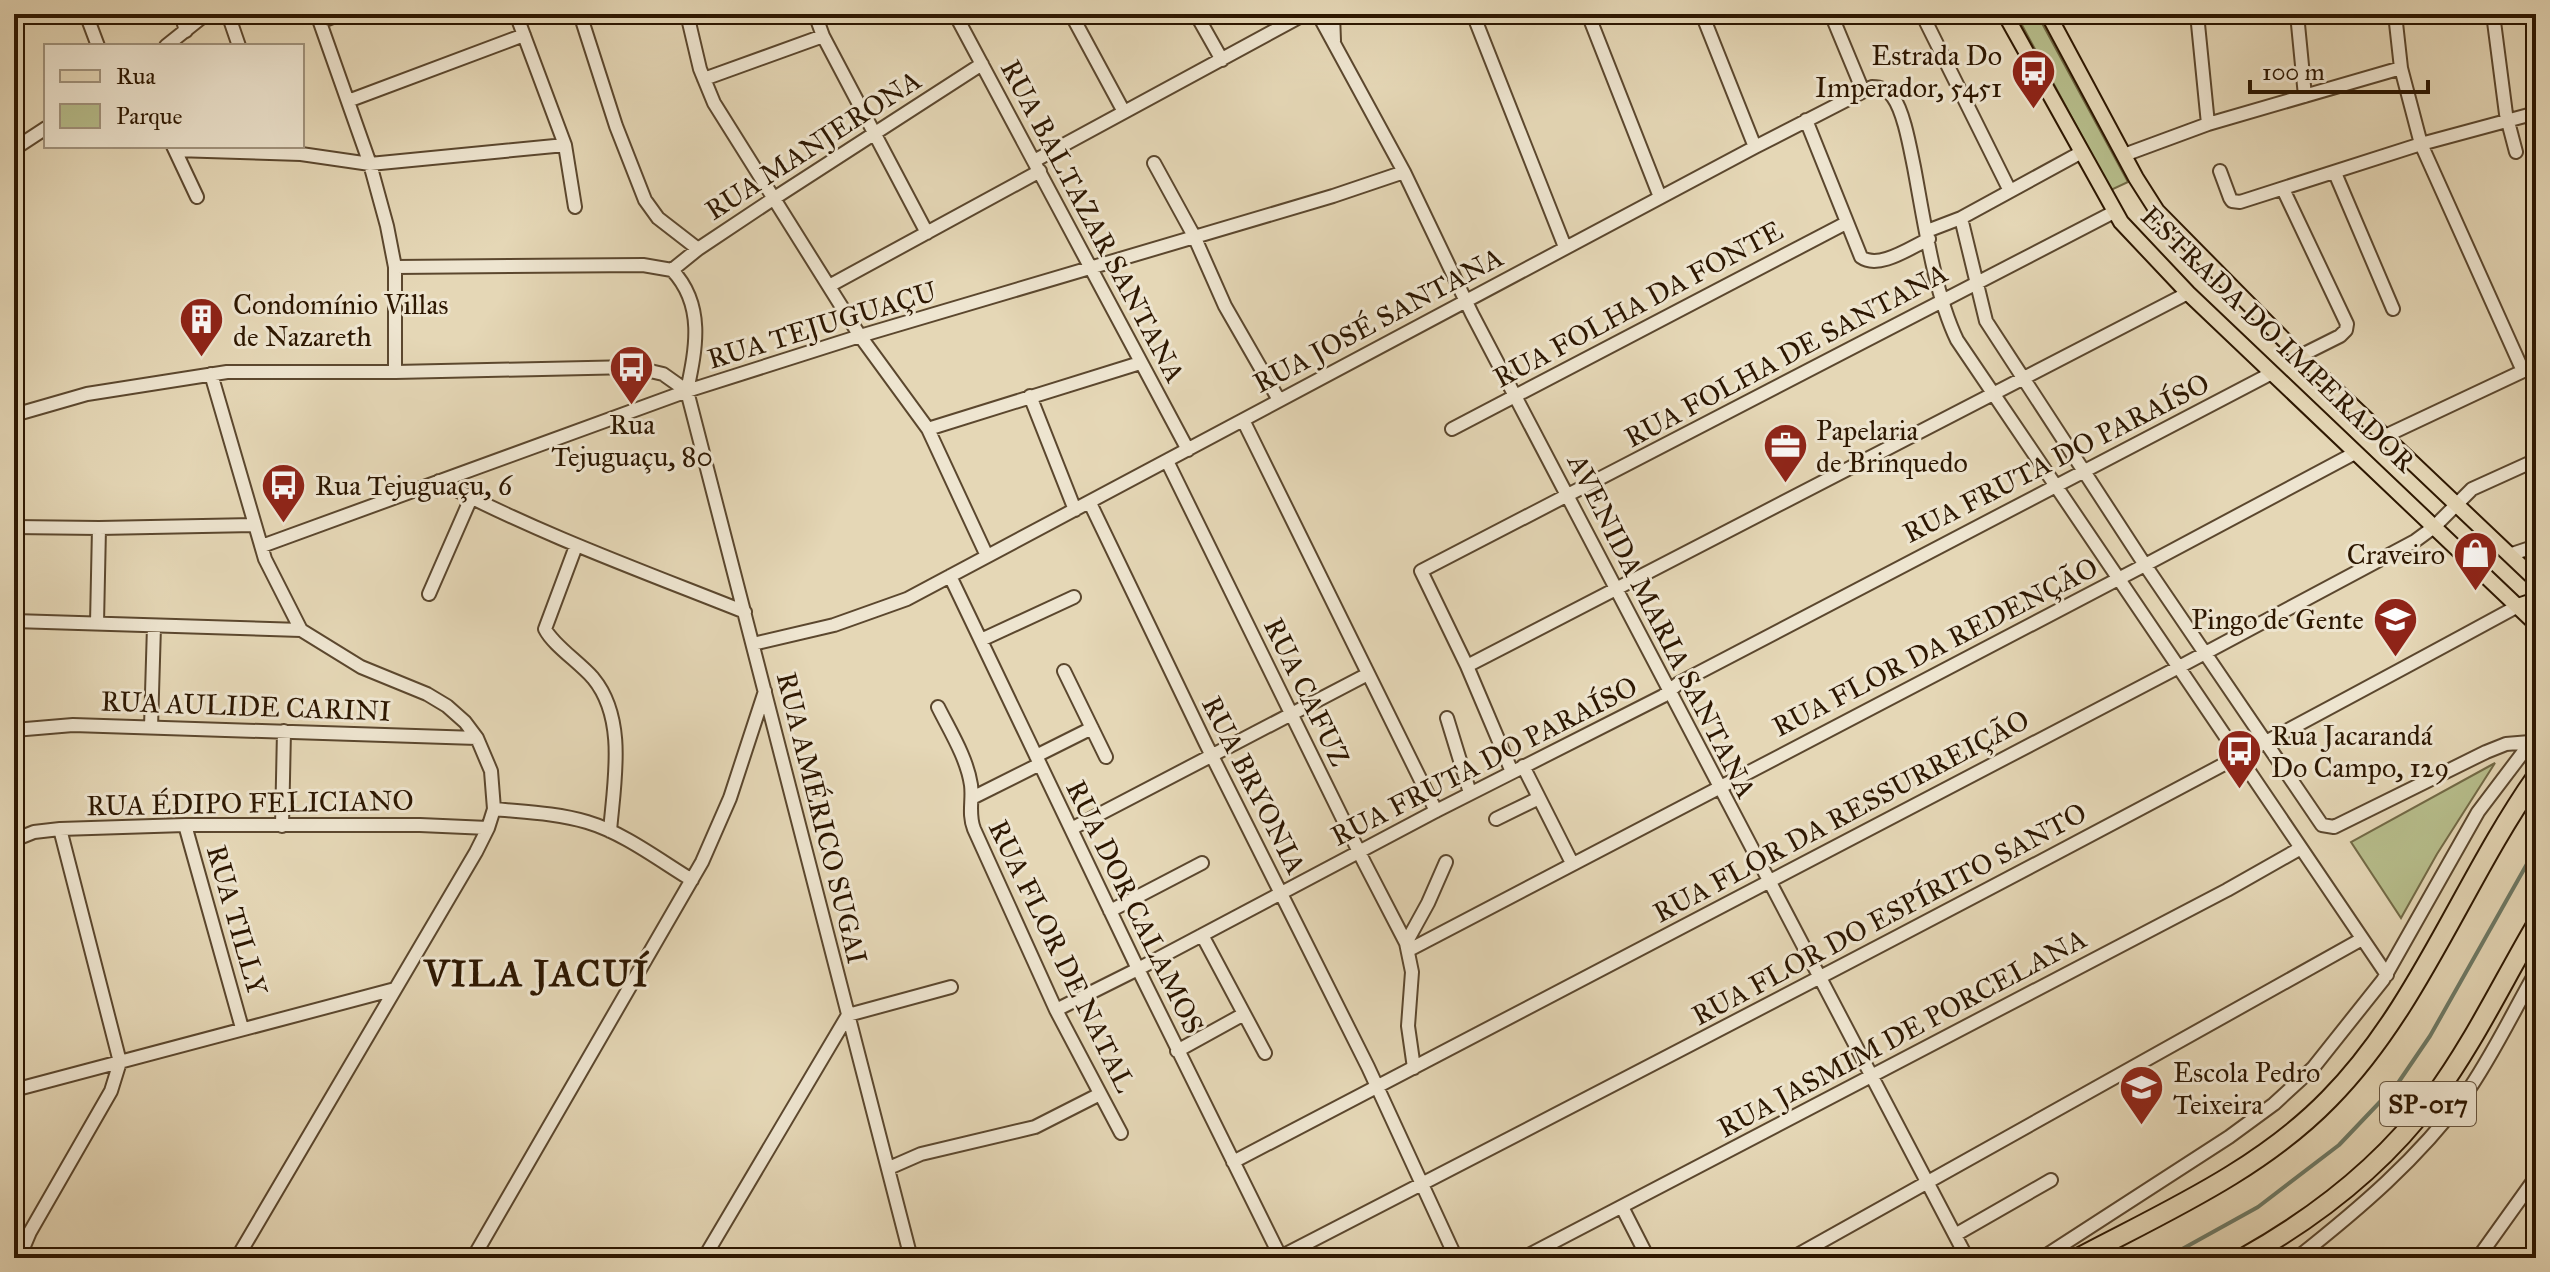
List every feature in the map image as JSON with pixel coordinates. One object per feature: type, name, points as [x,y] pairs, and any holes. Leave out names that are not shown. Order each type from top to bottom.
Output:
[{"type":"highway","name":"SP-017","points":[[2078,1258],[2247,1166],[2329,1100],[2361,1063],[2407,995],[2484,858],[2536,777]]},
{"type":"highway","name":"SP-017","points":[[2243,1258],[2271,1242],[2353,1182],[2394,1144],[2432,1099],[2464,1051],[2536,925]]},
{"type":"main road","name":"ESTRADA DO IMPERADOR","points":[[2005,14],[2114,212],[2136,239],[2188,293],[2536,624]]},
{"type":"main road","name":"ESTRADA DO IMPERADOR","points":[[2048,14],[2157,211],[2383,437],[2459,502],[2536,580]]},
{"type":"main road","points":[[2518,606],[2536,600]]},
{"type":"street","points":[[86,14],[97,44]]},
{"type":"street","points":[[181,14],[186,31]]},
{"type":"street","points":[[169,44],[206,14]]},
{"type":"street","points":[[228,14],[238,44]]},
{"type":"street","points":[[340,14],[318,18],[370,164],[395,267],[395,372]]},
{"type":"street","points":[[516,14],[565,145],[575,207]]},
{"type":"street","points":[[580,14],[616,126],[645,200],[658,218],[698,249]]},
{"type":"street","points":[[687,14],[704,79],[714,103],[860,336],[928,429],[987,556]]},
{"type":"street","points":[[815,14],[823,36],[927,233]]},
{"type":"street","name":"RUA BALTAZAR SANTANA","points":[[955,14],[1188,450]]},
{"type":"street","points":[[1071,14],[1124,112]]},
{"type":"street","points":[[1196,14],[1222,60]]},
{"type":"street","points":[[829,286],[927,233],[1124,112],[1305,14]]},
{"type":"street","name":"AVENIDA MARIA SANTANA","points":[[1318,14],[1404,172],[1465,300],[1967,1258]]},
{"type":"street","points":[[1333,14],[1334,45]]},
{"type":"street","points":[[1473,14],[1565,247]]},
{"type":"street","points":[[1588,14],[1660,197]]},
{"type":"street","points":[[1702,14],[1755,147]]},
{"type":"street","points":[[1831,14],[1863,91],[1880,87],[1893,96],[1898,106],[1942,300],[1957,340],[2387,975]]},
{"type":"street","points":[[1922,14],[2010,191]]},
{"type":"street","points":[[2197,14],[2208,124]]},
{"type":"street","points":[[2297,14],[2305,96]]},
{"type":"street","points":[[2395,14],[2401,68],[2421,144],[2523,371]]},
{"type":"street","points":[[2493,14],[2508,121],[2516,152]]},
{"type":"street","points":[[348,101],[524,35]]},
{"type":"street","points":[[704,79],[823,36]]},
{"type":"street","name":"RUA MANJERONA","points":[[672,270],[773,199],[982,64]]},
{"type":"street","points":[[2124,155],[2208,124],[2401,68]]},
{"type":"street","name":"RUA JOSÉ SANTANA","points":[[753,644],[834,625],[886,608],[1090,503],[1465,300],[1863,91]]},
{"type":"street","points":[[2220,171],[2230,198],[2235,202],[2421,144],[2536,113]]},
{"type":"street","points":[[1806,120],[1855,247],[1867,261],[1881,261],[2080,153]]},
{"type":"street","points":[[14,149],[44,129]]},
{"type":"street","points":[[197,197],[174,148],[276,150],[370,164],[565,145]]},
{"type":"street","points":[[1154,163],[1194,236],[1225,306],[1279,400]]},
{"type":"street","name":"RUA TEJUGUAÇU","points":[[262,546],[687,391],[1404,172]]},
{"type":"street","points":[[2335,173],[2393,309]]},
{"type":"street","points":[[2283,189],[2347,324],[2340,336],[2300,356]]},
{"type":"street","name":"RUA FOLHA DE SANTANA","points":[[1572,863],[1539,798],[1517,769],[1421,571],[2114,212]]},
{"type":"street","points":[[1961,218],[1986,321],[2145,565],[2322,825],[2329,828],[2486,752],[2533,739]]},
{"type":"street","name":"RUA FOLHA DA FONTE","points":[[1452,429],[1846,223]]},
{"type":"street","points":[[14,415],[87,394],[211,374],[633,367],[663,374],[687,391],[697,336],[688,292],[672,270],[643,265],[395,267]]},
{"type":"street","points":[[1467,666],[2188,293]]},
{"type":"street","points":[[928,429],[1140,363]]},
{"type":"street","points":[[2383,437],[2536,365]]},
{"type":"street","name":"RUA FRUTA DO PARAÍSO","points":[[1056,1010],[2272,373]]},
{"type":"street","points":[[211,374],[254,525],[275,582],[301,630],[361,667],[427,694],[465,722],[477,738],[491,771],[494,809],[488,828],[237,1258]]},
{"type":"street","name":"RUA AMÉRICO SUGAI","points":[[687,391],[911,1258]]},
{"type":"street","points":[[1030,396],[1075,510]]},
{"type":"street","points":[[1243,420],[1436,811]]},
{"type":"street","name":"RUA FLOR DA REDENÇÃO","points":[[1408,946],[2119,579],[2355,453]]},
{"type":"street","name":"RUA FLOR DA RESSURREIÇÃO","points":[[1233,1162],[2415,541],[2434,527],[2472,489],[2536,460]]},
{"type":"street","name":"RUA CAFUZ","points":[[1167,461],[1408,946]]},
{"type":"street","points":[[439,481],[576,546],[745,612]]},
{"type":"street","points":[[429,594],[471,498]]},
{"type":"street","name":"RUA BRYONIA","points":[[1090,503],[1377,1088],[1456,1258]]},
{"type":"street","points":[[14,527],[254,525]]},
{"type":"street","points":[[97,623],[99,528]]},
{"type":"street","points":[[576,546],[545,629],[579,662],[598,685],[609,705],[615,759],[610,831]]},
{"type":"street","points":[[2509,555],[2536,546]]},
{"type":"street","name":"RUA DOR CALAMOS","points":[[950,576],[1177,1051],[1280,1258]]},
{"type":"street","points":[[981,640],[1074,597]]},
{"type":"street","name":"RUA FLOR DO ESPÍRITO SANTO","points":[[1280,1258],[2239,757],[2518,606]]},
{"type":"street","points":[[14,621],[301,630]]},
{"type":"street","points":[[151,727],[154,626]]},
{"type":"street","points":[[1064,671],[1106,757]]},
{"type":"street","points":[[1071,829],[1368,674]]},
{"type":"street","points":[[473,1258],[692,880],[730,798],[765,691]]},
{"type":"street","name":"RUA FLOR DE NATAL","points":[[938,707],[965,763],[971,784],[970,819],[974,829],[1056,1010],[1121,1133]]},
{"type":"street","points":[[1447,718],[1470,793]]},
{"type":"street","name":"RUA AULIDE CARINI","points":[[14,730],[73,725],[477,738]]},
{"type":"street","name":"RUA FLOR DE NATAL","points":[[972,798],[1092,728]]},
{"type":"street","points":[[282,826],[284,731]]},
{"type":"street","points":[[2042,1258],[2216,1146],[2274,1104],[2313,1068],[2387,975],[2478,812],[2533,739]]},
{"type":"street","points":[[1496,819],[1539,798]]},
{"type":"street","points":[[494,809],[566,817],[610,831],[692,880]]},
{"type":"street","name":"RUA ÉDIPO FELICIANO","points":[[14,840],[34,832],[60,829],[185,825],[488,828]]},
{"type":"street","name":"RUA TILLY","points":[[185,825],[242,1028]]},
{"type":"street","points":[[19,1258],[30,1232],[111,1091],[120,1062],[60,829]]},
{"type":"street","name":"RUA JASMIM DE PORCELANA","points":[[1523,1258],[1548,1253],[1622,1207],[2227,890],[2301,848]]},
{"type":"street","points":[[1414,1068],[1408,1026],[1412,972],[1408,946],[1446,862]]},
{"type":"street","points":[[1110,911],[1202,863]]},
{"type":"street","points":[[1202,935],[1265,1053]]},
{"type":"street","points":[[1792,1258],[2362,939]]},
{"type":"street","points":[[2297,1258],[2395,1176],[2432,1137],[2467,1092],[2536,972]]},
{"type":"street","points":[[704,1258],[848,1015],[951,987]]},
{"type":"street","points":[[14,1089],[395,989]]},
{"type":"street","points":[[1177,1051],[1244,1014]]},
{"type":"street","points":[[889,1168],[921,1154],[1035,1127],[1100,1094]]},
{"type":"street","points":[[2479,1258],[2536,1177]]},
{"type":"street","points":[[1955,1235],[2051,1180]]},
{"type":"street","points":[[1622,1207],[1648,1258]]},
{"type":"green space","points":[[2016,14],[2037,14],[2128,182],[2111,190]]},
{"type":"green space","points":[[2495,763],[2437,854],[2401,918],[2351,842]]},
{"type":"waterway","points":[[2166,1258],[2258,1207],[2339,1145],[2398,1083],[2430,1036],[2536,848]]},
{"type":"place","name":"Estrada Do Imperador, 5451","points":[[2033,110]]},
{"type":"place","name":"Condomínio Villas de Nazareth","points":[[202,359]]},
{"type":"place","name":"Rua Tejuguaçu, 80","points":[[632,406]]},
{"type":"place","name":"Papelaria de Brinquedo","points":[[1785,485]]},
{"type":"place","name":"Rua Tejuguaçu, 6","points":[[284,524]]},
{"type":"place","name":"Craveiro","points":[[2476,593]]},
{"type":"place","name":"Pingo de Gente","points":[[2395,658]]},
{"type":"place","name":"Rua Jacarandá Do Campo, 129","points":[[2240,790]]},
{"type":"place","name":"Escola Pedro Teixeira","points":[[2142,1127]]},
{"type":"district","name":"VILA JACUÍ","points":[[537,974]]}]
